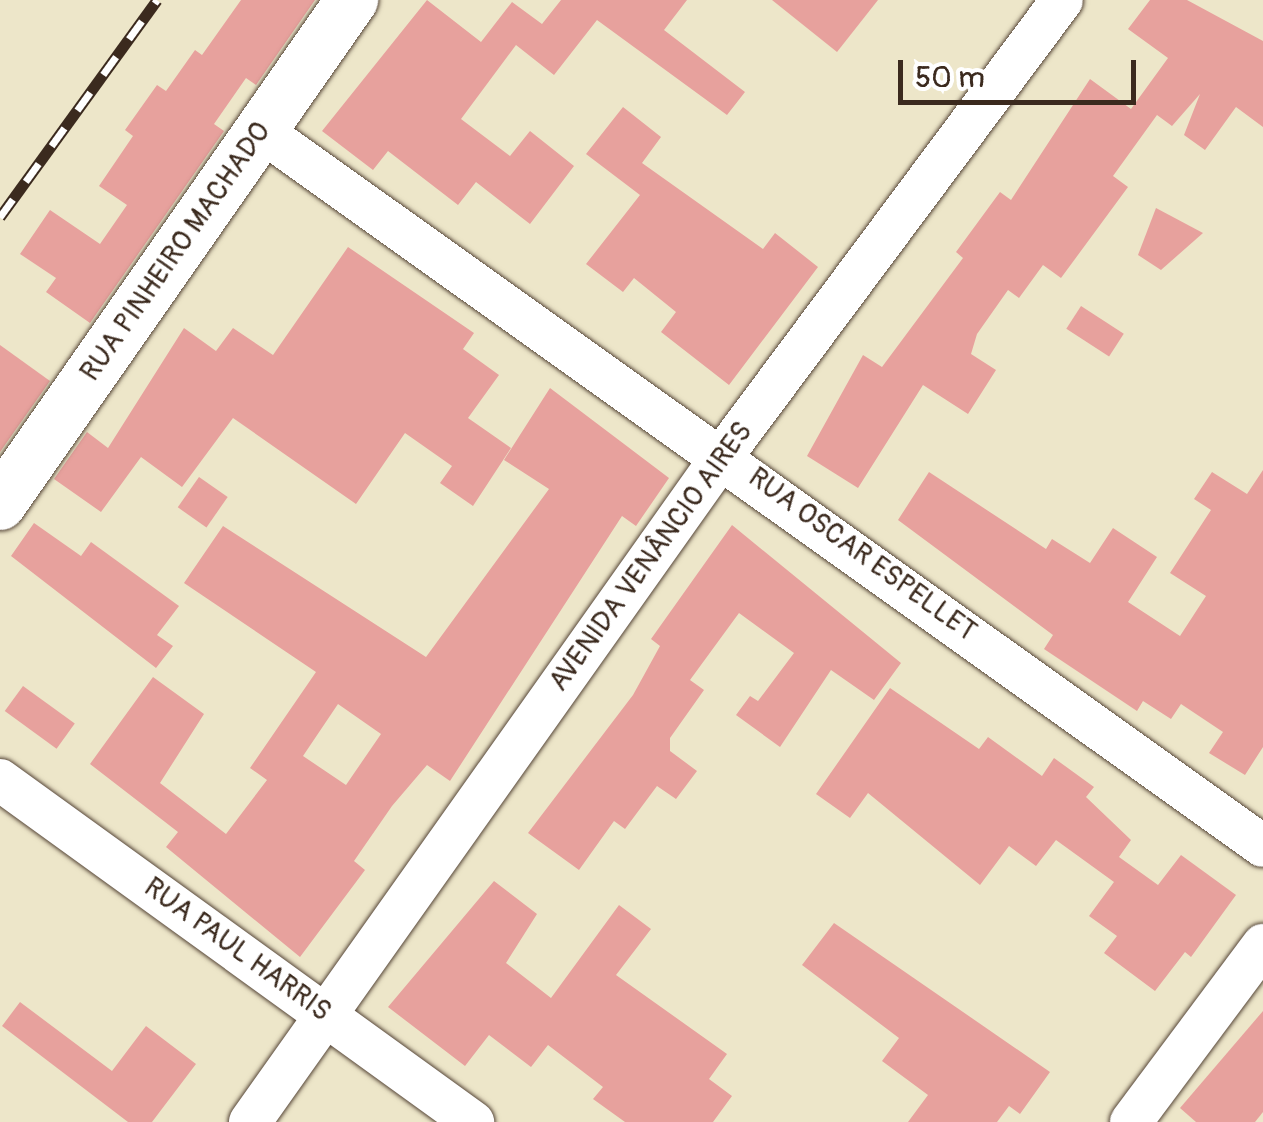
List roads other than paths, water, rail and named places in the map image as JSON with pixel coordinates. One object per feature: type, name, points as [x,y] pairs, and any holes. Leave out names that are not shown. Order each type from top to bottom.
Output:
[{"type":"main road","name":"RUA PINHEIRO MACHADO","points":[[0,504],[352,0]]},
{"type":"street","name":"AVENIDA VENÂNCIO AIRES","points":[[250,1122],[724,455],[1062,0]]},
{"type":"street","name":"RUA OSCAR ESPELLET","points":[[260,130],[724,455],[1263,846]]},
{"type":"street","name":"RUA PAUL HARRIS","points":[[0,780],[473,1122]]},
{"type":"street","points":[[1130,1122],[1263,946]]},
{"type":"railway","points":[[0,217],[157,0]]}]
